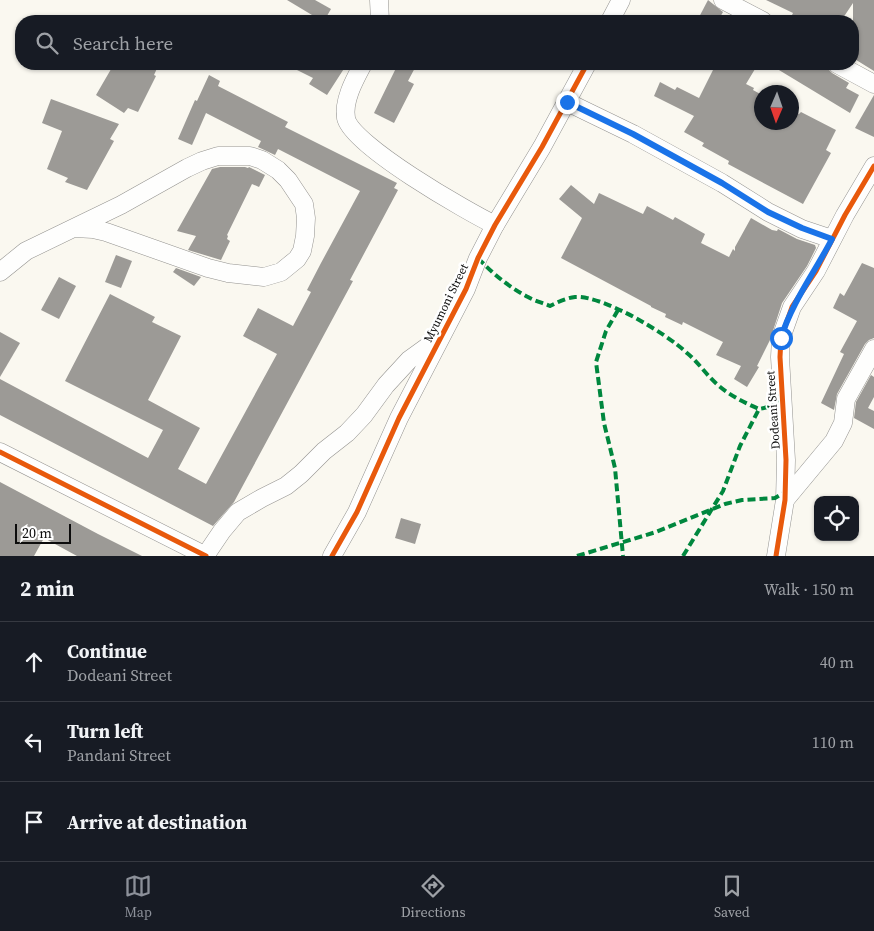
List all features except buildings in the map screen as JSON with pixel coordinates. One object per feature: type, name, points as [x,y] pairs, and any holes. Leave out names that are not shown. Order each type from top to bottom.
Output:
[{"type":"street","points":[[379,0],[380,15]]},
{"type":"street","points":[[613,15],[621,0]]},
{"type":"street","points":[[722,0],[751,15]]},
{"type":"street","points":[[360,70],[350,93],[346,111],[348,123],[357,135],[390,161],[467,211],[495,225]]},
{"type":"street","name":"Myumoni Street","points":[[332,556],[357,512],[399,418],[466,289],[495,225],[515,194],[584,70]]},
{"type":"street","points":[[848,70],[874,84]]},
{"type":"street","points":[[567,102],[633,134],[722,183],[768,212],[802,228],[832,239]]},
{"type":"street","points":[[0,272],[26,251],[121,205],[202,161],[218,156],[250,156],[262,160],[278,170],[288,180],[304,204],[306,218],[302,250],[298,259],[281,272],[264,277],[208,268],[106,232],[74,228]]},
{"type":"street","name":"Dodeani Street","points":[[776,556],[785,500],[786,450],[780,357],[781,338],[792,307],[816,271],[874,166]]},
{"type":"street","points":[[0,452],[206,556],[222,531],[238,512],[286,486],[301,474],[324,451],[347,433],[409,360],[441,337]]},
{"type":"street","points":[[785,500],[834,441],[843,424],[846,399],[874,349]]},
{"type":"marked path","points":[[478,258],[495,275],[536,301],[550,306],[562,300],[575,297],[587,298],[602,302],[634,317],[678,345],[724,390],[759,409]]},
{"type":"marked path","points":[[618,310],[606,331],[596,362],[604,423],[615,468],[623,556]]},
{"type":"marked path","points":[[683,556],[723,491],[740,446],[759,409],[773,405],[781,394]]},
{"type":"marked path","points":[[577,556],[656,532],[725,504],[742,500],[775,498],[785,492]]},
{"type":"cycle path","points":[[332,556],[357,512],[399,418],[466,289],[478,258],[495,225],[542,147],[584,70]]},
{"type":"cycle path","points":[[776,556],[785,500],[786,460],[780,357],[781,338],[792,307],[816,271],[845,215],[874,166]]},
{"type":"cycle path","points":[[0,452],[206,556]]},
{"type":"route","points":[[567,102],[633,134],[722,183],[768,212],[802,228],[832,239],[816,271],[792,307],[781,338]]}]
